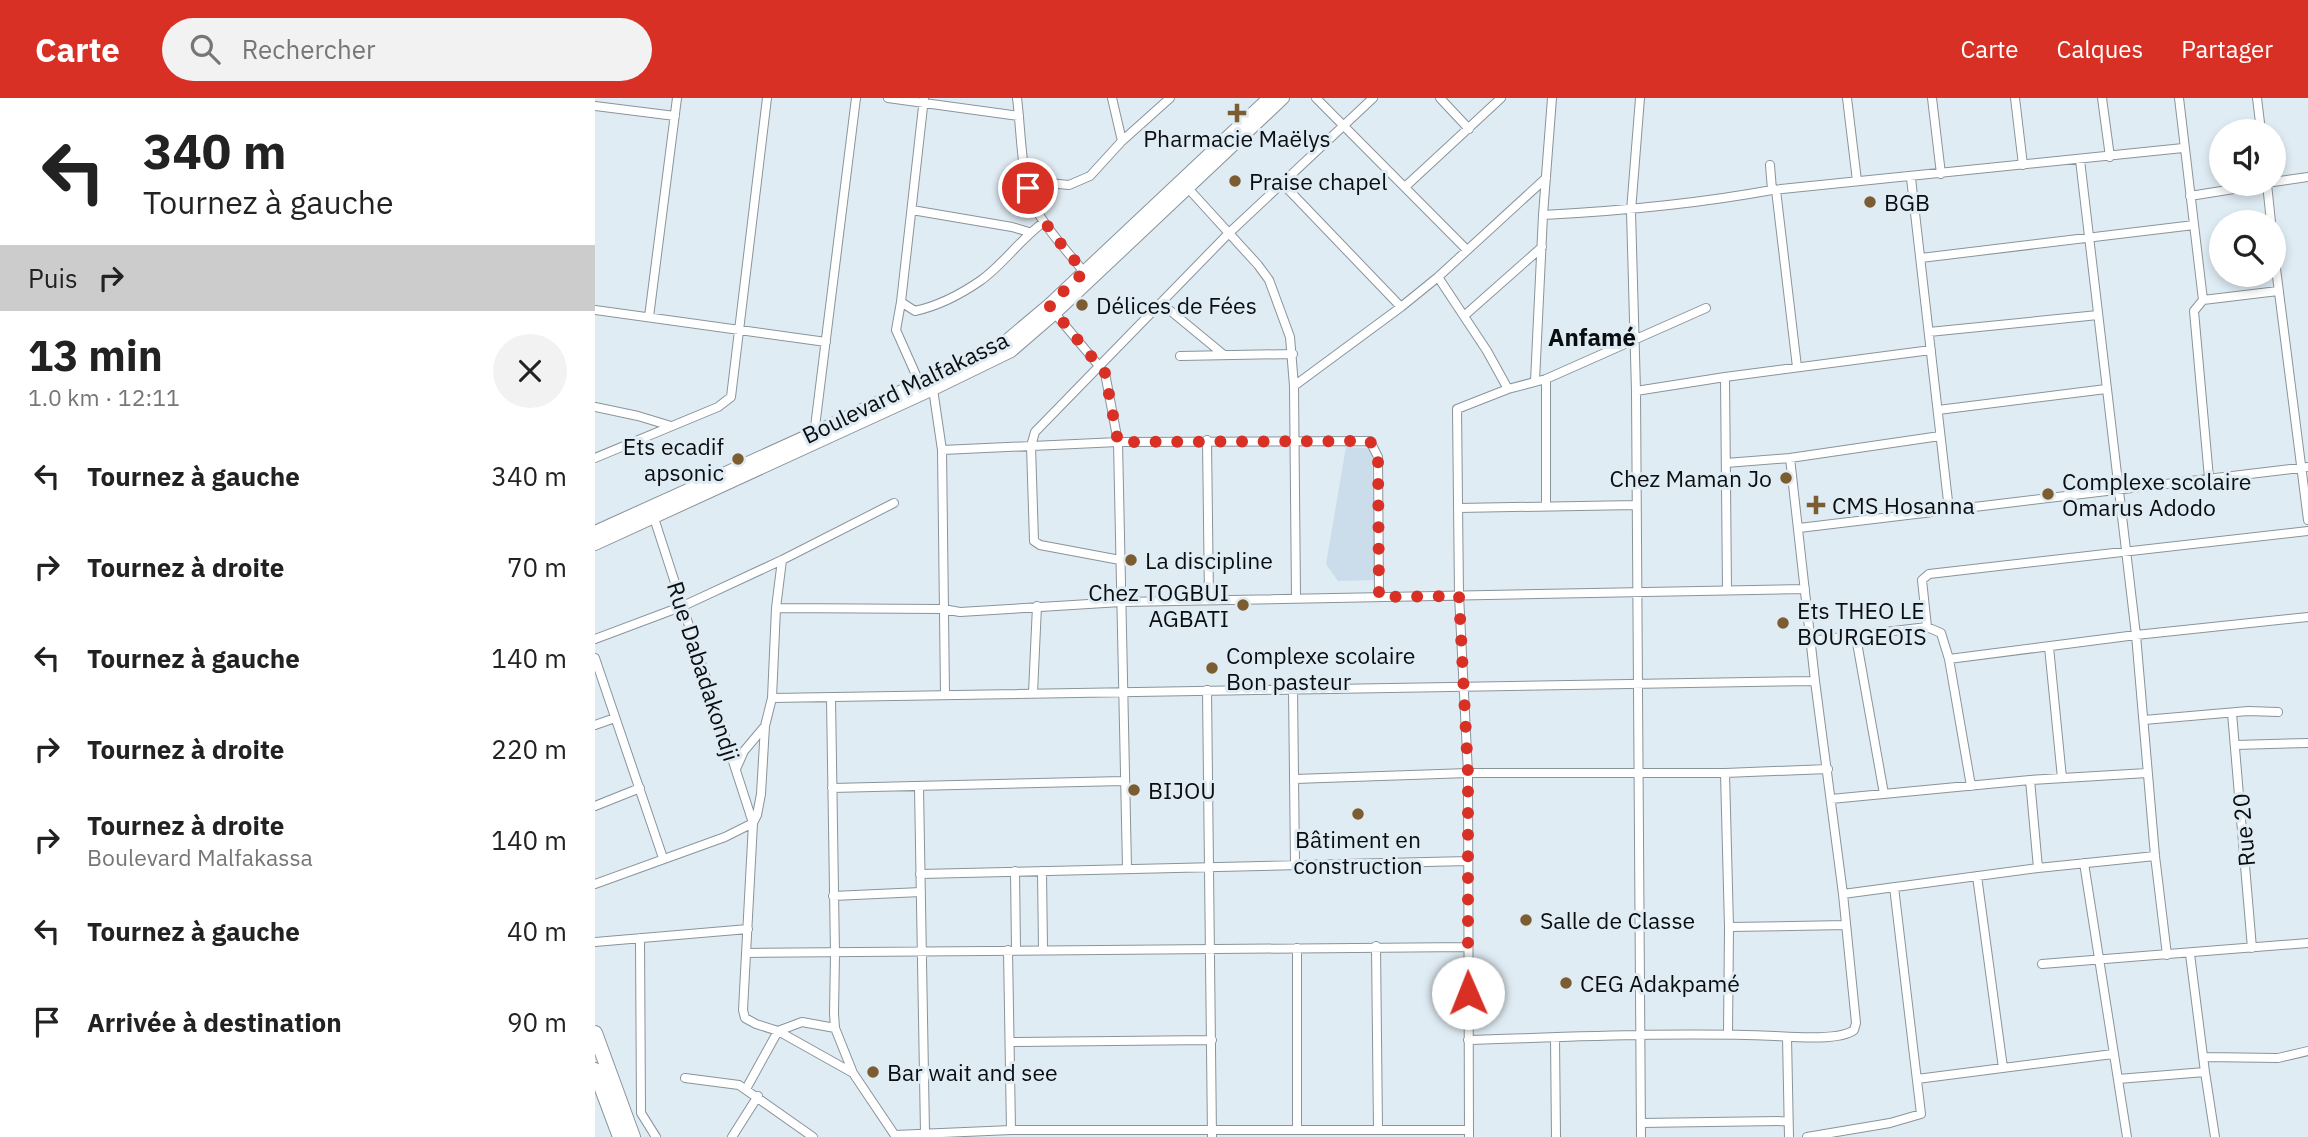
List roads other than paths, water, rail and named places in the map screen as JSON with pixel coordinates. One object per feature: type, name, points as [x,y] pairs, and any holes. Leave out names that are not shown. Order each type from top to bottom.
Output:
[{"type":"main road","name":"Boulevard Malfakassa","points":[[595,532],[933,389],[1005,355],[1184,185],[1269,98]]},
{"type":"main road","name":"Boulevard Malfakassa","points":[[813,438],[1005,342],[1052,309],[1084,272],[1283,98]]},
{"type":"main road","points":[[595,544],[654,518],[813,438]]},
{"type":"main road","points":[[595,1033],[602,1078],[620,1137]]},
{"type":"main road","points":[[602,1078],[633,1137]]},
{"type":"street","points":[[649,317],[677,98]]},
{"type":"street","points":[[595,458],[717,407],[731,397],[767,98]]},
{"type":"street","points":[[813,438],[856,98]]},
{"type":"street","points":[[888,98],[1019,116]]},
{"type":"street","points":[[1017,98],[1027,181],[1034,205],[1044,222],[1084,272]]},
{"type":"street","points":[[1112,98],[1122,141]]},
{"type":"street","points":[[1027,181],[1069,185],[1090,176],[1122,141],[1170,98]]},
{"type":"street","points":[[1316,98],[1467,250]]},
{"type":"street","points":[[1120,561],[1039,545],[1034,541],[1031,446],[1034,432],[1229,234],[1373,98]]},
{"type":"street","points":[[1440,98],[1469,129]]},
{"type":"street","points":[[1405,186],[1501,98]]},
{"type":"street","points":[[1535,381],[1552,98]]},
{"type":"street","points":[[1640,98],[1631,211],[1636,391],[1641,1137]]},
{"type":"street","points":[[1847,98],[1857,181]]},
{"type":"street","points":[[1932,98],[1941,174]]},
{"type":"street","points":[[2015,98],[2023,165]]},
{"type":"street","points":[[2102,98],[2109,157]]},
{"type":"street","points":[[2179,98],[2203,300]]},
{"type":"street","points":[[2257,98],[2260,119]]},
{"type":"street","points":[[920,384],[896,330],[924,101]]},
{"type":"street","points":[[595,106],[675,116]]},
{"type":"street","points":[[1543,215],[1631,211],[1715,201],[1774,190],[2183,148]]},
{"type":"street","points":[[2080,160],[2136,635],[2155,856],[2167,955]]},
{"type":"street","points":[[1770,165],[1797,367]]},
{"type":"street","points":[[2286,180],[2308,177]]},
{"type":"street","points":[[1294,386],[1438,277],[1546,178]]},
{"type":"street","points":[[1911,178],[1949,510]]},
{"type":"street","points":[[1282,183],[1401,307]]},
{"type":"street","points":[[1184,185],[1258,265],[1269,280],[1283,315],[1293,354],[1296,598]]},
{"type":"street","points":[[2190,196],[2209,193]]},
{"type":"street","points":[[912,210],[1012,226],[1030,232]]},
{"type":"street","points":[[901,302],[915,311],[938,304],[981,281],[1030,232],[1044,222]]},
{"type":"street","points":[[1921,258],[2194,225]]},
{"type":"street","points":[[1464,316],[1542,247]]},
{"type":"street","points":[[1438,277],[1508,389]]},
{"type":"street","points":[[2278,287],[2305,467],[2308,520]]},
{"type":"street","points":[[2209,478],[2193,314],[2195,308],[2203,300],[2278,291]]},
{"type":"street","points":[[1161,303],[1224,355]]},
{"type":"street","points":[[831,698],[835,1028],[853,1073],[896,1136],[1011,1130],[1126,1134],[1378,1130],[1469,1134],[1468,773],[1459,596],[1457,409],[1508,389],[1546,379],[1706,308]]},
{"type":"street","points":[[1052,309],[1099,365],[1108,382],[1118,442],[1126,868]]},
{"type":"street","points":[[595,310],[826,342]]},
{"type":"street","points":[[1929,332],[2098,315]]},
{"type":"street","points":[[1636,391],[1931,350]]},
{"type":"street","points":[[1180,356],[1293,354]]},
{"type":"street","points":[[1725,377],[1727,590]]},
{"type":"street","points":[[1546,379],[1546,506]]},
{"type":"street","points":[[933,389],[942,450],[945,694]]},
{"type":"street","points":[[1938,410],[2106,389]]},
{"type":"street","points":[[595,407],[671,426]]},
{"type":"street","points":[[1726,463],[1790,458],[1940,436]]},
{"type":"street","points":[[942,450],[1207,440],[1370,441],[1378,457],[1379,597]]},
{"type":"street","points":[[1207,440],[1209,600]]},
{"type":"street","points":[[1468,1041],[1728,1034],[1787,1037],[1843,1035],[1854,1030],[1856,1023],[1843,894],[1810,641],[1790,458]]},
{"type":"street","points":[[1799,528],[2305,467]]},
{"type":"street","points":[[595,639],[683,606],[782,561],[894,503]]},
{"type":"street","points":[[1458,508],[1636,505]]},
{"type":"street","name":"Rue Dabadakondji","points":[[654,518],[753,823]]},
{"type":"street","points":[[1927,628],[1922,580],[1925,575],[2308,531]]},
{"type":"street","points":[[782,561],[776,608],[772,698],[765,726],[761,794],[753,823],[743,1010],[745,1018],[751,1022],[778,1031],[853,1073]]},
{"type":"street","points":[[776,608],[943,609],[960,612],[1121,602],[1805,589]]},
{"type":"street","points":[[1033,693],[1037,606]]},
{"type":"street","points":[[1949,659],[2136,635],[2308,617]]},
{"type":"street","points":[[1810,641],[1927,628],[1941,633],[1949,659],[1971,786]]},
{"type":"street","points":[[1856,637],[1884,794]]},
{"type":"street","points":[[2049,647],[2062,778]]},
{"type":"street","points":[[595,658],[663,859]]},
{"type":"street","points":[[772,698],[1815,681]]},
{"type":"street","points":[[1293,688],[1295,863]]},
{"type":"street","points":[[1207,690],[1212,1133]]},
{"type":"street","points":[[2144,720],[2255,710],[2278,712]]},
{"type":"street","name":"Rue 20","points":[[2232,713],[2252,948]]},
{"type":"street","points":[[595,725],[615,718]]},
{"type":"street","points":[[736,769],[744,751],[765,726]]},
{"type":"street","points":[[2236,745],[2308,743]]},
{"type":"street","points":[[1295,779],[1468,773],[1725,773],[1828,769]]},
{"type":"street","points":[[1725,773],[1729,927],[1728,1034]]},
{"type":"street","points":[[1831,799],[2030,780],[2147,773]]},
{"type":"street","points":[[2030,780],[2038,868]]},
{"type":"street","points":[[832,788],[1123,781]]},
{"type":"street","points":[[919,788],[925,1133]]},
{"type":"street","points":[[595,806],[640,789]]},
{"type":"street","points":[[595,884],[725,837],[753,823]]},
{"type":"street","points":[[1843,894],[2038,868],[2155,856]]},
{"type":"street","points":[[920,874],[1295,863],[1468,861]]},
{"type":"street","points":[[2084,863],[2127,1137]]},
{"type":"street","points":[[1011,1130],[1010,1042],[1015,871]]},
{"type":"street","points":[[1042,871],[1043,950]]},
{"type":"street","points":[[1976,876],[2003,1068]]},
{"type":"street","points":[[1808,1137],[1920,1115],[1894,887]]},
{"type":"street","points":[[833,896],[921,892]]},
{"type":"street","points":[[1729,927],[1846,925]]},
{"type":"street","points":[[595,942],[748,929]]},
{"type":"street","points":[[640,938],[641,1113],[653,1134]]},
{"type":"street","points":[[2042,964],[2308,943]]},
{"type":"street","points":[[1376,947],[1378,1130]]},
{"type":"street","points":[[746,953],[1467,947]]},
{"type":"street","points":[[1297,948],[1297,1130]]},
{"type":"street","points":[[2190,954],[2215,1137]]},
{"type":"street","points":[[746,1089],[778,1031],[802,1022],[835,1028]]},
{"type":"street","points":[[1787,1037],[1789,1137]]},
{"type":"street","points":[[1555,1038],[1556,1137]]},
{"type":"street","points":[[1010,1042],[1212,1040]]},
{"type":"street","points":[[2203,1057],[2278,1058],[2308,1051]]},
{"type":"street","points":[[1917,1079],[2113,1054]]},
{"type":"street","points":[[2118,1079],[2205,1072]]},
{"type":"street","points":[[685,1078],[739,1085],[813,1137]]},
{"type":"street","points":[[732,1137],[758,1096]]},
{"type":"street","points":[[1641,1124],[1788,1121]]},
{"type":"place","name":"Pharmacie Maëlys","points":[[1237,113]]},
{"type":"place","name":"Praise chapel","points":[[1235,181]]},
{"type":"place","name":"BGB","points":[[1870,202]]},
{"type":"place","name":"Délices de Fées","points":[[1082,305]]},
{"type":"place","name":"Ets ecadif apsonic","points":[[738,459]]},
{"type":"place","name":"Chez Maman Jo","points":[[1786,478]]},
{"type":"place","name":"Complexe scolaire Omarus Adodo","points":[[2048,494]]},
{"type":"place","name":"CMS Hosanna","points":[[1816,505]]},
{"type":"place","name":"La discipline","points":[[1131,560]]},
{"type":"place","name":"Chez TOGBUI AGBATI","points":[[1243,605]]},
{"type":"place","name":"Ets THEO LE BOURGEOIS","points":[[1783,623]]},
{"type":"place","name":"Complexe scolaire Bon pasteur","points":[[1212,668]]},
{"type":"place","name":"BIJOU","points":[[1134,790]]},
{"type":"place","name":"Bâtiment en construction","points":[[1358,814]]},
{"type":"place","name":"Salle de Classe","points":[[1526,920]]},
{"type":"place","name":"CEG Adakpamé","points":[[1566,983]]},
{"type":"place","name":"Bar wait and see","points":[[873,1072]]},
{"type":"district","name":"Anfamé","points":[[1592,337]]}]
